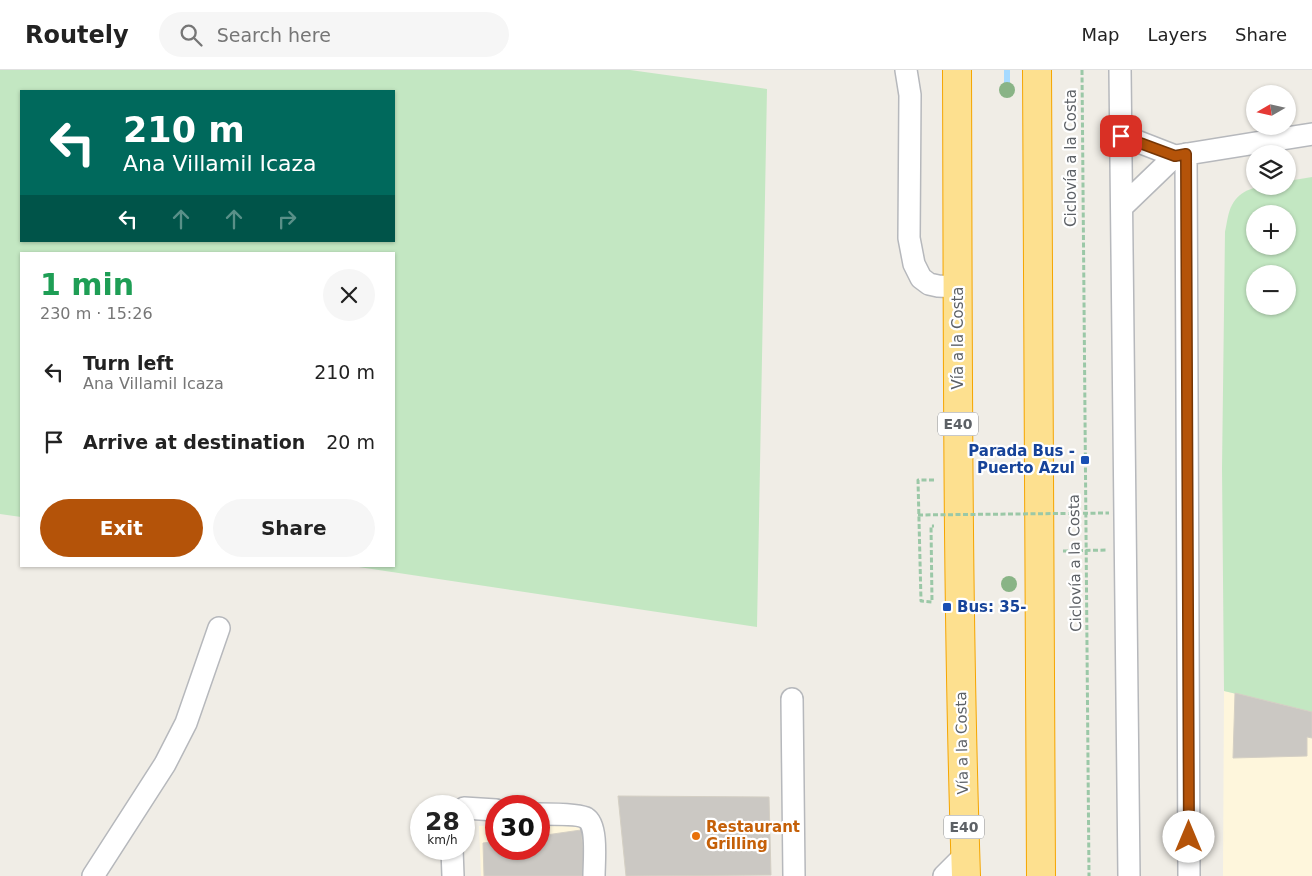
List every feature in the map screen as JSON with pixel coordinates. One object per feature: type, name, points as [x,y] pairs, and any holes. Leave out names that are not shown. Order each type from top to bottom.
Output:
[{"type":"highway","name":"Vía a la Costa","points":[[957,70],[960,621],[965,866]]},
{"type":"highway","points":[[1037,70],[1040,876]]},
{"type":"street","points":[[906,70],[910,95],[909,238],[914,264],[921,278],[930,284],[958,287]]},
{"type":"street","points":[[1120,70],[1129,876]]},
{"type":"street","points":[[1121,136],[1180,155],[1312,134]]},
{"type":"street","points":[[1122,207],[1180,155]]},
{"type":"street","points":[[1180,155],[1189,876]]},
{"type":"street","points":[[93,876],[165,764],[186,723],[219,628]]},
{"type":"street","points":[[792,699],[794,876]]},
{"type":"street","points":[[550,815],[585,817],[591,822],[594,831],[594,876]]},
{"type":"street","points":[[452,860],[453,876]]},
{"type":"street","points":[[944,876],[965,866]]},
{"type":"path","name":"Ciclovía a la Costa","points":[[1082,70],[1089,876]]},
{"type":"path","points":[[937,526],[930,526],[932,602],[920,601],[918,480],[941,480]]},
{"type":"path","points":[[918,515],[1109,513]]},
{"type":"path","points":[[1038,552],[1110,550]]},
{"type":"shaded area","points":[[1224,691],[1312,712],[1312,876],[1223,876]]},
{"type":"shaded area","points":[[584,823],[590,876],[481,876],[479,826],[485,826],[485,860],[550,860],[550,824]]},
{"type":"green space","points":[[0,70],[630,70],[767,89],[757,627],[359,567],[395,567],[395,252],[20,252],[20,517],[0,514]]},
{"type":"green space","points":[[1312,177],[1312,712],[1224,691],[1222,468],[1225,232],[1231,208],[1242,193],[1246,191],[1246,195],[1296,195],[1296,180]]},
{"type":"building","points":[[1235,693],[1312,712],[1312,738],[1307,737],[1307,756],[1233,758]]},
{"type":"building","name":"Restaurant Grilling","points":[[618,796],[769,797],[771,875],[626,876]]},
{"type":"building","points":[[581,830],[586,876],[484,876],[483,843],[485,843],[485,860],[550,860],[550,834]]},
{"type":"waterway","points":[[1007,70],[1007,90]]},
{"type":"place","name":"Parada Bus - Puerto Azul","points":[[1085,460]]},
{"type":"place","name":"Bus: 35-","points":[[947,607]]},
{"type":"place","name":"Restaurant Grilling","points":[[696,836]]},
{"type":"route","points":[[1121,136],[1175,156],[1186,154],[1189,837]]}]
